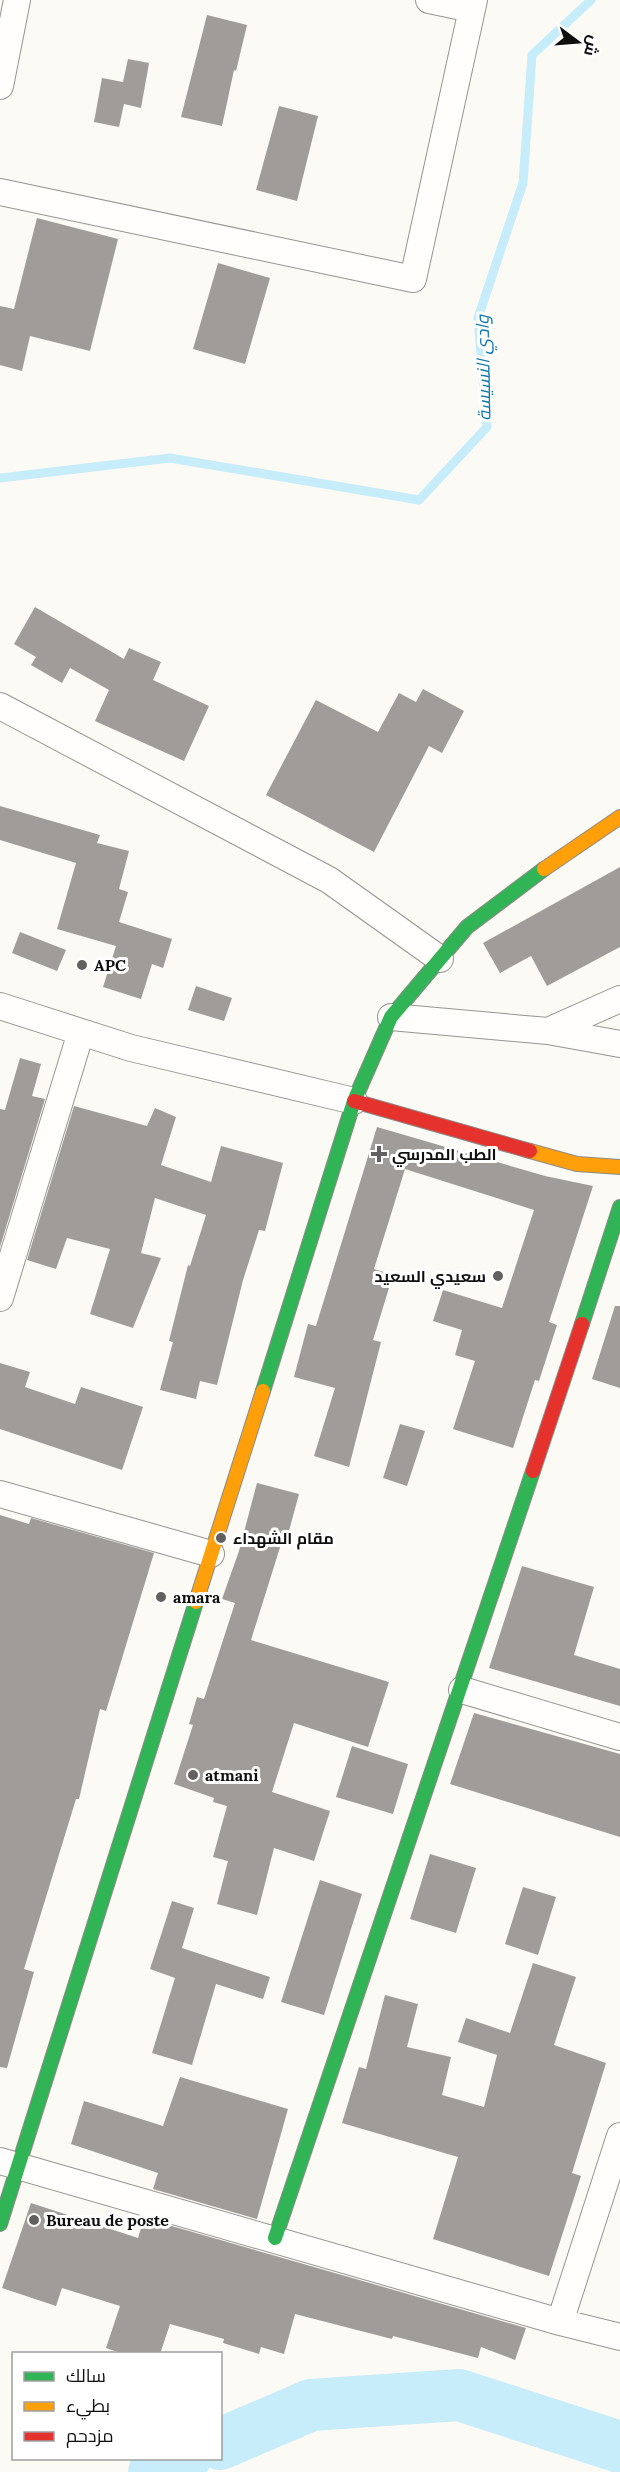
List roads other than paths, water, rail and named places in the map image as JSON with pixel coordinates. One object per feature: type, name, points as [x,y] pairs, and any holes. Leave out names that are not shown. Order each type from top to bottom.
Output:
[{"type":"main road","points":[[0,2224],[9,2164],[211,1554],[354,1101],[391,1017],[467,927],[532,878],[620,817]]},
{"type":"main road","points":[[354,1101],[577,1164],[620,1167]]},
{"type":"main road","points":[[275,2238],[462,1690],[620,1208]]},
{"type":"street","points":[[0,86],[17,0]]},
{"type":"street","points":[[0,192],[413,279],[473,4],[429,0]]},
{"type":"street","points":[[0,706],[329,880],[440,959]]},
{"type":"street","points":[[548,1031],[620,999]]},
{"type":"street","points":[[0,1006],[131,1048],[354,1101]]},
{"type":"street","points":[[391,1017],[548,1031],[620,1044]]},
{"type":"street","points":[[0,1298],[81,1032]]},
{"type":"street","points":[[0,1494],[211,1554]]},
{"type":"street","points":[[462,1690],[620,1737]]},
{"type":"street","points":[[560,2322],[620,2136]]},
{"type":"street","points":[[9,2164],[275,2238],[560,2322],[620,2337]]},
{"type":"waterway","name":"وادي النسيسة","points":[[0,478],[170,458],[419,500],[487,427],[478,318],[523,183],[532,55],[591,0]]},
{"type":"waterway","points":[[222,2443],[311,2405],[459,2395],[620,2447]]},
{"type":"waterway","points":[[154,2472],[181,2460]]},
{"type":"place","name":"APC","points":[[82,965]]},
{"type":"place","name":"الطب المدرسي","points":[[379,1154]]},
{"type":"place","name":"سعيدي السعيد","points":[[498,1276]]},
{"type":"place","name":"مقام الشهداء","points":[[221,1538]]},
{"type":"place","name":"amara","points":[[161,1597]]},
{"type":"place","name":"atmani","points":[[193,1775]]},
{"type":"place","name":"Bureau de poste","points":[[34,2220]]}]
